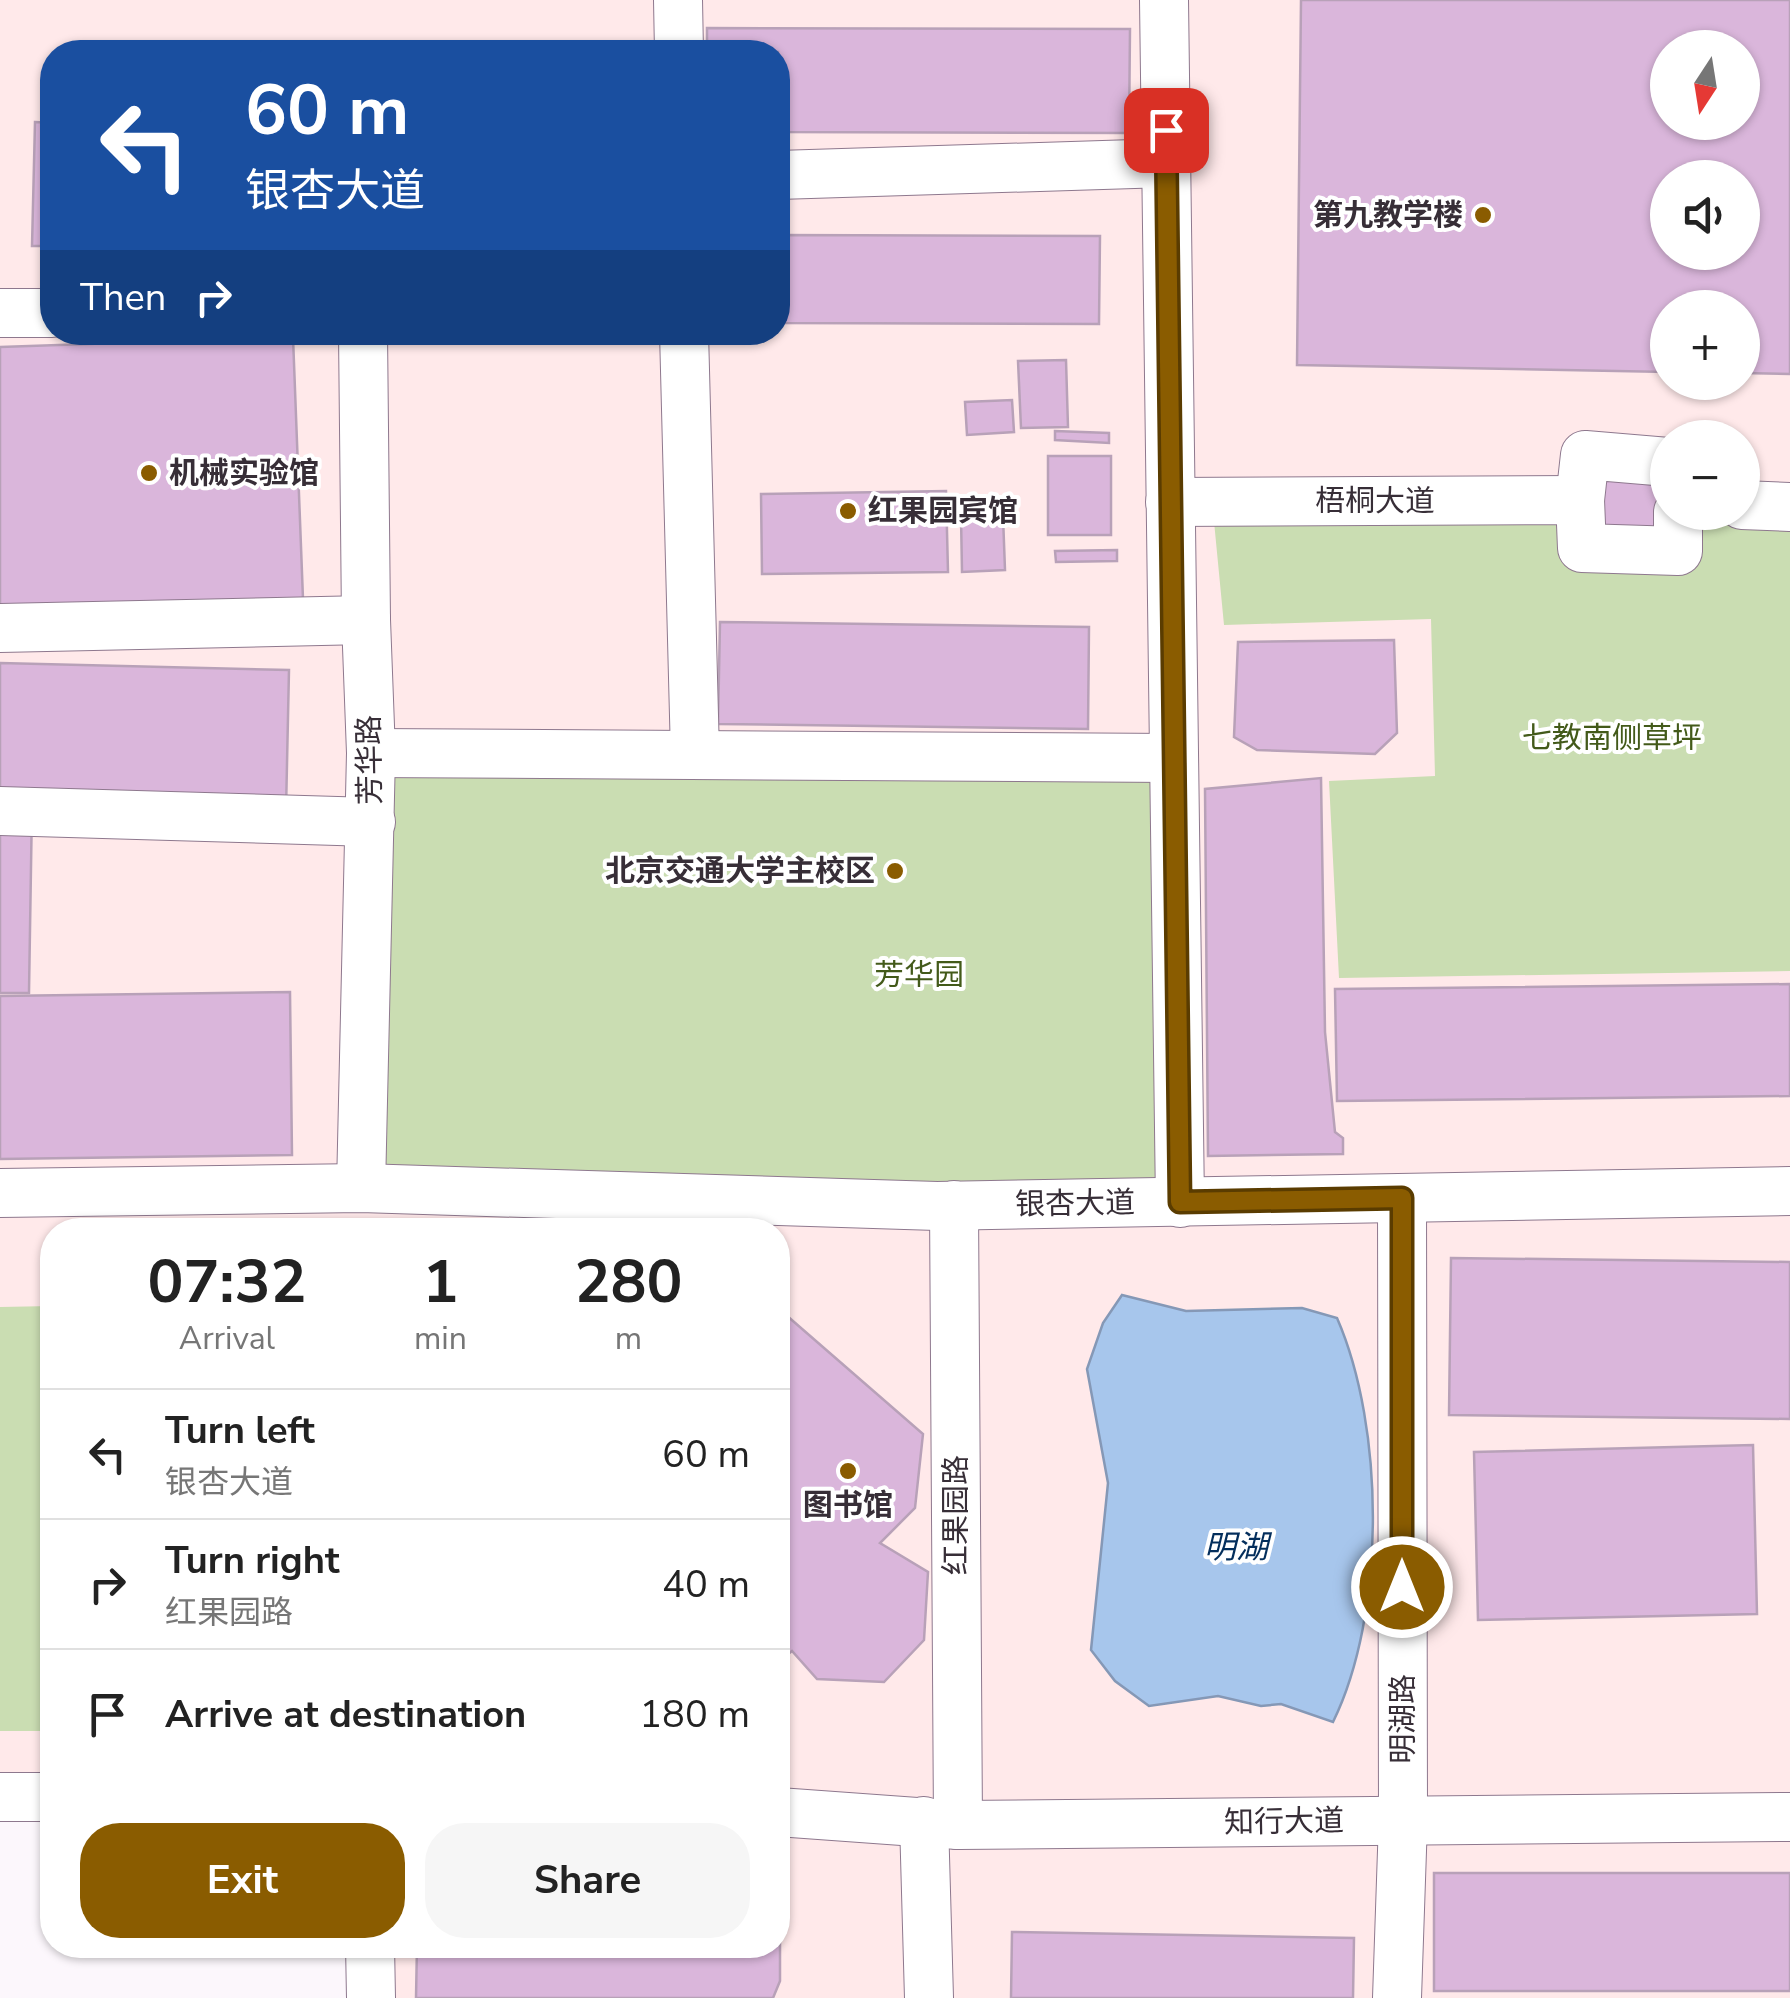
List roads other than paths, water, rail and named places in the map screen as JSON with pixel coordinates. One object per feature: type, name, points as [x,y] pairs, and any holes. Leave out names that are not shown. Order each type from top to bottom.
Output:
[{"type":"street","points":[[678,0],[679,40]]},
{"type":"street","points":[[1164,0],[1180,1202]]},
{"type":"street","points":[[790,174],[1166,163]]},
{"type":"street","points":[[0,313],[40,313]]},
{"type":"street","name":"芳华路","points":[[360,1188],[372,753],[362,345]]},
{"type":"street","points":[[684,345],[694,754]]},
{"type":"street","points":[[1650,460],[1585,455],[1580,500],[1582,548],[1678,551],[1678,530]]},
{"type":"street","name":"梧桐大道","points":[[1170,502],[1580,500]]},
{"type":"street","points":[[1760,506],[1790,507]]},
{"type":"street","points":[[0,628],[366,620]]},
{"type":"street","points":[[372,753],[1174,758]]},
{"type":"street","points":[[0,812],[371,822]]},
{"type":"street","name":"银杏大道","points":[[0,1193],[360,1188],[954,1205],[1790,1191]]},
{"type":"street","name":"明湖路","points":[[1398,1998],[1403,1821],[1402,1198]]},
{"type":"street","name":"红果园路","points":[[929,1998],[941,1823],[954,1205]]},
{"type":"street","points":[[0,1797],[40,1797]]},
{"type":"street","name":"知行大道","points":[[790,1813],[941,1823],[1790,1817]]},
{"type":"street","points":[[370,1958],[371,1998]]},
{"type":"water","name":"明湖","points":[[1122,1295],[1186,1311],[1302,1308],[1337,1318],[1364,1412],[1373,1521],[1363,1629],[1333,1722],[1281,1704],[1261,1706],[1218,1696],[1149,1706],[1115,1681],[1091,1650],[1108,1483],[1087,1369],[1103,1323]]},
{"type":"place","name":"第九教学楼","points":[[1483,215]]},
{"type":"place","name":"机械实验馆","points":[[149,473]]},
{"type":"place","name":"红果园宾馆","points":[[848,511]]},
{"type":"place","name":"北京交通大学主校区","points":[[895,871]]},
{"type":"place","name":"图书馆","points":[[848,1471]]},
{"type":"park label","name":"七教南侧草坪","points":[[1612,738]]},
{"type":"park label","name":"芳华园","points":[[919,975]]}]
